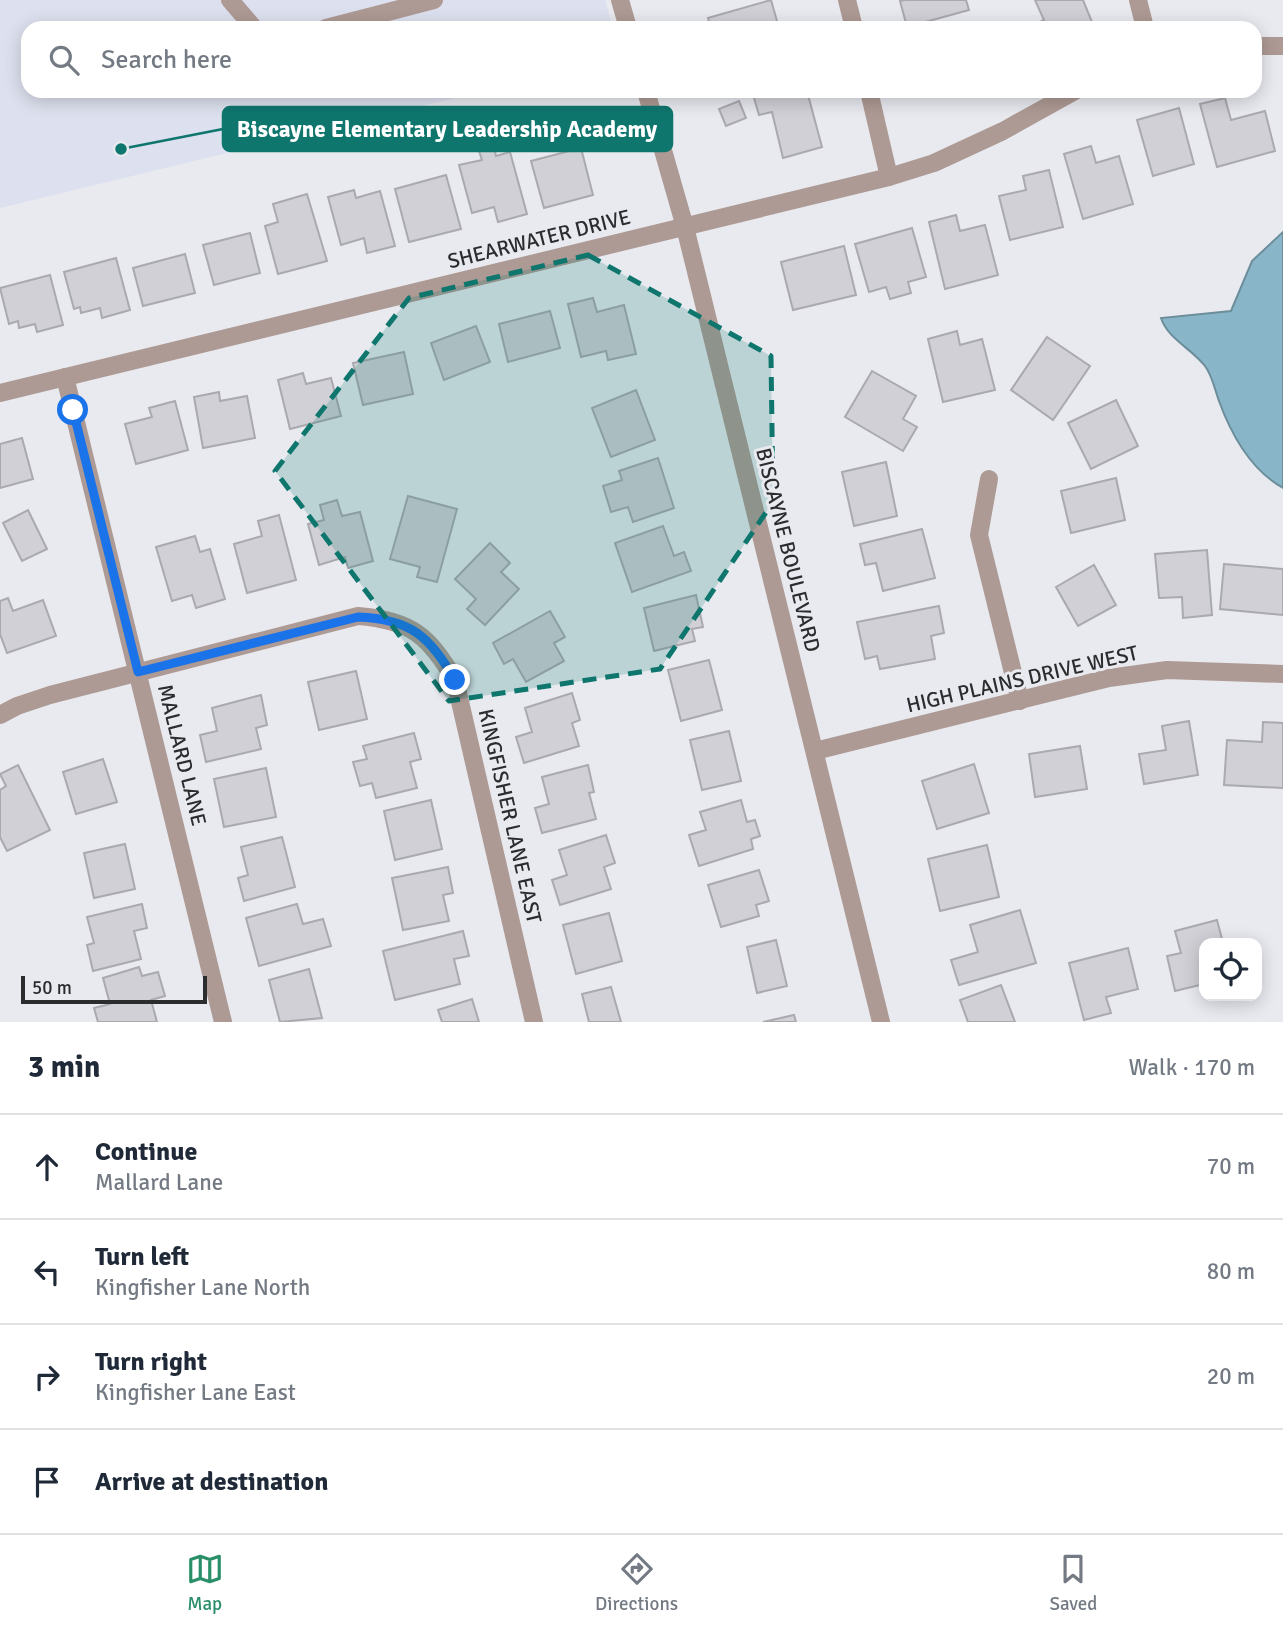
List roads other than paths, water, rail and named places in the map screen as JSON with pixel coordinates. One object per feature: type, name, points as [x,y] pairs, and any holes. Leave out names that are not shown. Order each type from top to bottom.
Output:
[{"type":"street","points":[[230,0],[248,21]]},
{"type":"street","points":[[353,21],[433,0]]},
{"type":"street","points":[[620,0],[626,21]]},
{"type":"street","points":[[847,0],[852,21]]},
{"type":"street","points":[[1138,0],[1143,21]]},
{"type":"street","points":[[1262,46],[1283,46]]},
{"type":"street","name":"BISCAYNE BOULEVARD","points":[[648,98],[685,227],[881,1022]]},
{"type":"street","points":[[871,98],[889,177]]},
{"type":"street","name":"SHEARWATER DRIVE","points":[[0,393],[889,177],[934,163],[1003,131],[1062,98]]},
{"type":"street","name":"MALLARD LANE","points":[[65,377],[223,1022]]},
{"type":"street","points":[[989,479],[979,535],[1020,701]]},
{"type":"street","name":"KINGFISHER LANE EAST","points":[[138,672],[358,617],[389,618],[418,632],[438,652],[455,680],[534,1022]]},
{"type":"street","name":"HIGH PLAINS DRIVE WEST","points":[[815,751],[1108,678],[1167,670],[1283,674]]},
{"type":"street","points":[[0,715],[28,702],[138,672]]},
{"type":"water","points":[[1283,232],[1283,488],[1261,471],[1244,450],[1224,413],[1207,370],[1174,338],[1161,318],[1231,311],[1252,261]]},
{"type":"place","name":"Biscayne Elementary Leadership Academy","points":[[121,149]]}]
